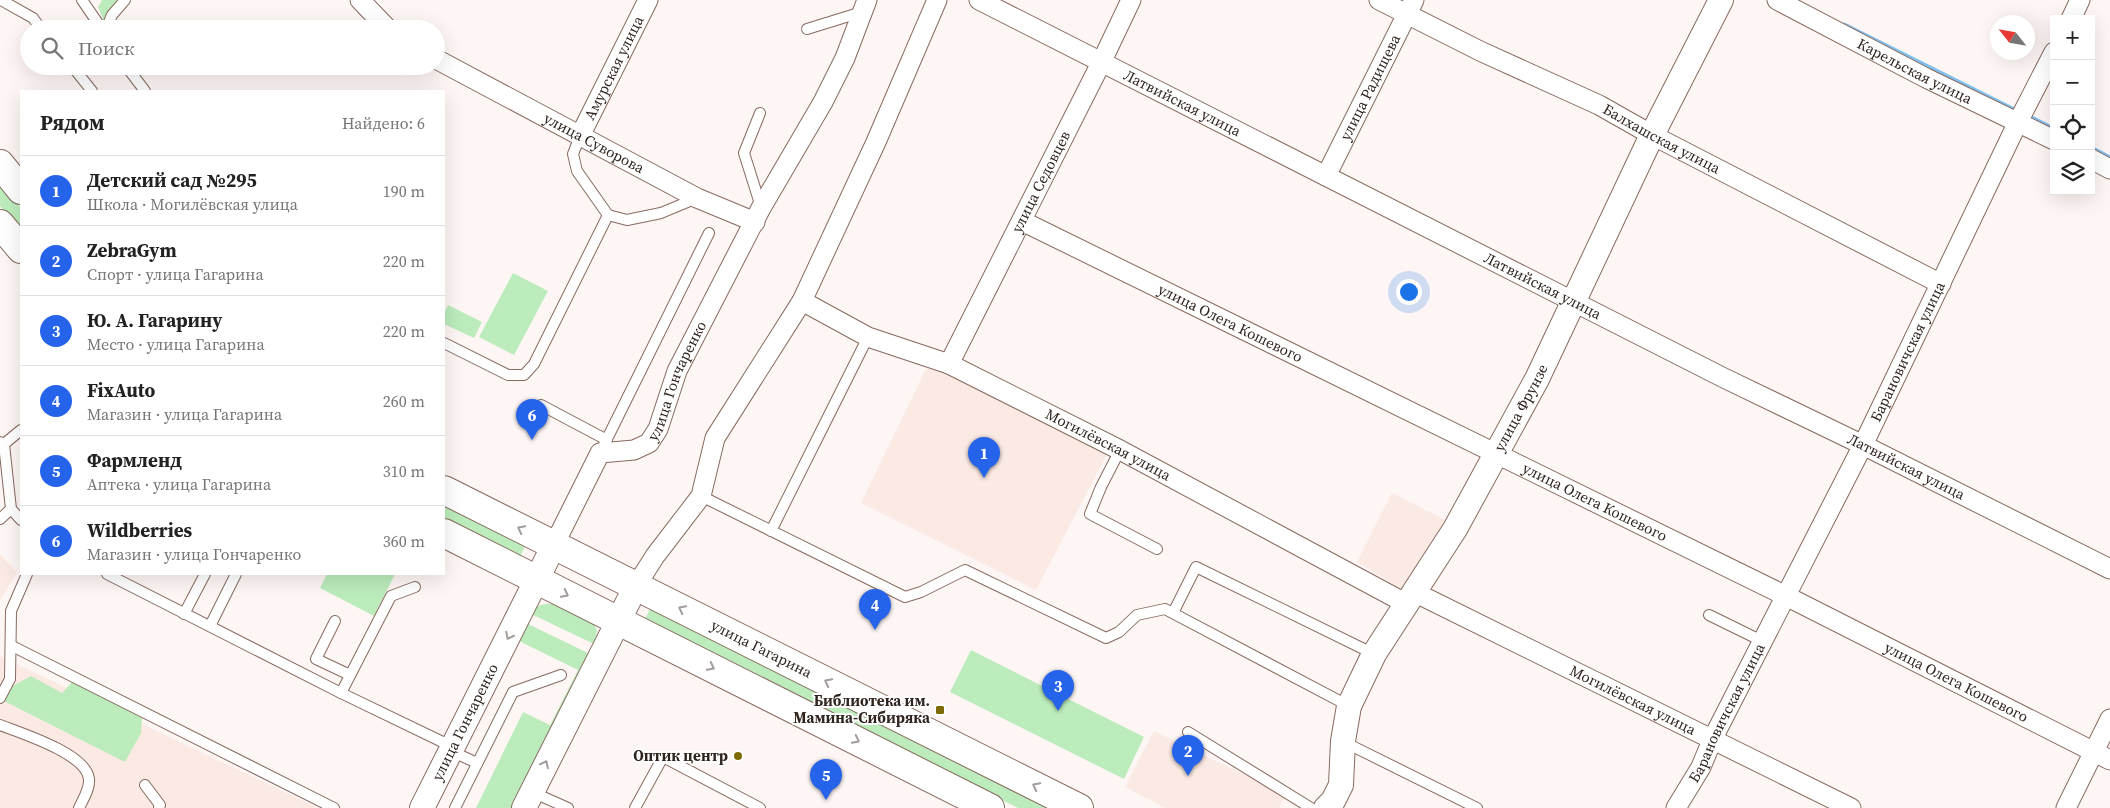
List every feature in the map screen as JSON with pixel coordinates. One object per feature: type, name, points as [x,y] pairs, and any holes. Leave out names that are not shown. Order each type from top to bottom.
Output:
[{"type":"main road","points":[[0,164],[20,189]]},
{"type":"main road","points":[[0,224],[20,248]]},
{"type":"main road","name":"улица Гагарина","points":[[445,491],[1079,808]]},
{"type":"main road","points":[[445,534],[990,808]]},
{"type":"street","points":[[360,0],[379,20]]},
{"type":"street","name":"Амурская улица","points":[[580,136],[648,0]]},
{"type":"street","points":[[528,800],[636,586],[655,556],[701,496],[715,438],[802,301],[876,142],[938,0]]},
{"type":"street","name":"Латвийская улица","points":[[979,0],[1724,378],[1863,445],[2110,569]]},
{"type":"street","name":"улица Седовцев","points":[[949,364],[1131,0]]},
{"type":"street","name":"Балхашская улица","points":[[1379,0],[1410,7],[1480,51],[1599,105],[1652,135],[1941,284]]},
{"type":"street","name":"улица Фрунзе","points":[[1326,808],[1341,785],[1343,741],[1349,706],[1374,654],[1455,529],[1496,455],[1575,301],[1652,135],[1721,0]]},
{"type":"street","name":"Карельская улица","points":[[1777,0],[1926,78],[2050,138]]},
{"type":"street","points":[[2073,15],[2080,0]]},
{"type":"street","name":"улица Гончаренко","points":[[422,808],[603,446],[634,450],[649,442],[658,429],[677,371],[758,215],[823,102],[845,58],[864,6]]},
{"type":"street","name":"улица Радищева","points":[[1326,176],[1410,7]]},
{"type":"street","name":"Барановичская улица","points":[[1676,808],[1701,767],[1713,738],[1863,445],[2018,122],[2050,60]]},
{"type":"street","name":"улица Суворова","points":[[445,64],[697,198],[758,215]]},
{"type":"street","points":[[2095,161],[2110,169]]},
{"type":"street","name":"улица Олега Кошевого","points":[[1022,221],[1786,596],[2102,756]]},
{"type":"street","name":"Могилёвская улица","points":[[802,301],[868,337],[949,364],[1411,598],[1713,738],[1851,808]]},
{"type":"street","points":[[2066,808],[2102,756],[2110,719]]},
{"type":"lane","points":[[1,0],[34,20]]},
{"type":"lane","points":[[82,0],[97,20]]},
{"type":"lane","points":[[109,20],[125,0]]},
{"type":"lane","points":[[807,28],[864,6]]},
{"type":"lane","points":[[79,75],[91,90]]},
{"type":"lane","points":[[133,75],[144,90]]},
{"type":"lane","points":[[758,215],[744,153],[760,113]]},
{"type":"lane","points":[[580,136],[573,154],[577,171],[608,215],[628,220],[661,213],[697,198]]},
{"type":"lane","points":[[445,344],[508,375],[524,375],[534,364],[608,215]]},
{"type":"lane","points":[[541,405],[603,446],[709,233]]},
{"type":"lane","points":[[771,531],[868,337]]},
{"type":"lane","points":[[20,431],[2,443],[11,509],[20,519]]},
{"type":"lane","points":[[1120,450],[1090,514],[1157,549]]},
{"type":"lane","points":[[701,496],[905,597],[921,592],[965,570],[1106,638],[1119,632],[1137,615],[1165,609],[1349,706]]},
{"type":"lane","points":[[0,519],[11,509]]},
{"type":"lane","points":[[1173,613],[1196,567],[1374,654]]},
{"type":"lane","points":[[0,698],[10,679],[12,646],[11,610],[27,575]]},
{"type":"lane","points":[[108,575],[477,763]]},
{"type":"lane","points":[[184,614],[204,575]]},
{"type":"lane","points":[[210,626],[236,575]]},
{"type":"lane","points":[[341,693],[391,596],[415,587]]},
{"type":"lane","points":[[1709,615],[1762,641]]},
{"type":"lane","points":[[335,621],[316,659],[350,675]]},
{"type":"lane","points":[[12,646],[334,808]]},
{"type":"lane","points":[[455,808],[513,692],[560,674]]},
{"type":"lane","points":[[0,724],[36,738],[77,760],[85,768],[89,779],[87,790],[79,808]]},
{"type":"lane","points":[[1188,732],[1311,808]]},
{"type":"lane","points":[[1343,741],[1477,808]]},
{"type":"lane","points":[[635,808],[664,757],[760,808]]},
{"type":"lane","points":[[145,786],[160,805],[159,808]]},
{"type":"lane","points":[[528,800],[568,808]]},
{"type":"shaded area","points":[[926,369],[950,371],[1108,452],[1036,590],[861,503]]},
{"type":"shaded area","points":[[1392,493],[1451,523],[1402,589],[1357,562]]},
{"type":"shaded area","points":[[0,554],[17,573],[0,600]]},
{"type":"shaded area","points":[[0,656],[318,808],[0,808]]},
{"type":"shaded area","points":[[1154,731],[1286,795],[1279,808],[1165,808],[1125,787]]},
{"type":"green space","points":[[102,0],[118,0],[104,20],[98,7]]},
{"type":"green space","points":[[0,182],[20,207],[20,231],[0,206]]},
{"type":"green space","points":[[513,273],[548,291],[514,355],[479,337]]},
{"type":"green space","points":[[448,305],[482,322],[474,338],[445,324],[445,311]]},
{"type":"green space","points":[[445,504],[526,545],[519,558],[445,521]]},
{"type":"green space","points":[[326,575],[394,575],[374,616],[320,588]]},
{"type":"green space","points":[[553,604],[594,624],[597,631],[594,644],[531,614],[537,606]]},
{"type":"green space","points":[[651,607],[1052,808],[1018,808],[644,621]]},
{"type":"green space","points":[[524,622],[590,654],[517,808],[476,808],[523,712],[550,725],[578,670],[517,640]]},
{"type":"green space","points":[[971,650],[1144,737],[1124,779],[950,692]]},
{"type":"green space","points":[[31,676],[62,693],[72,682],[142,718],[141,733],[125,762],[4,701],[11,687]]},
{"type":"waterway","points":[[1844,25],[2018,112]]},
{"type":"waterway","points":[[2026,115],[2050,127]]},
{"type":"waterway","points":[[2095,150],[2110,158]]},
{"type":"place","name":"Wildberries","points":[[532,440]]},
{"type":"place","name":"Детский сад №295","points":[[984,478]]},
{"type":"place","name":"FixAuto","points":[[875,630]]},
{"type":"place","name":"Библиотека им. Мамина-Сибиряка","points":[[940,710]]},
{"type":"place","name":"Ю. А. Гагарину","points":[[1058,711]]},
{"type":"place","name":"Оптик центр","points":[[738,756]]},
{"type":"place","name":"ZebraGym","points":[[1188,776]]},
{"type":"place","name":"Фармленд","points":[[826,800]]}]
